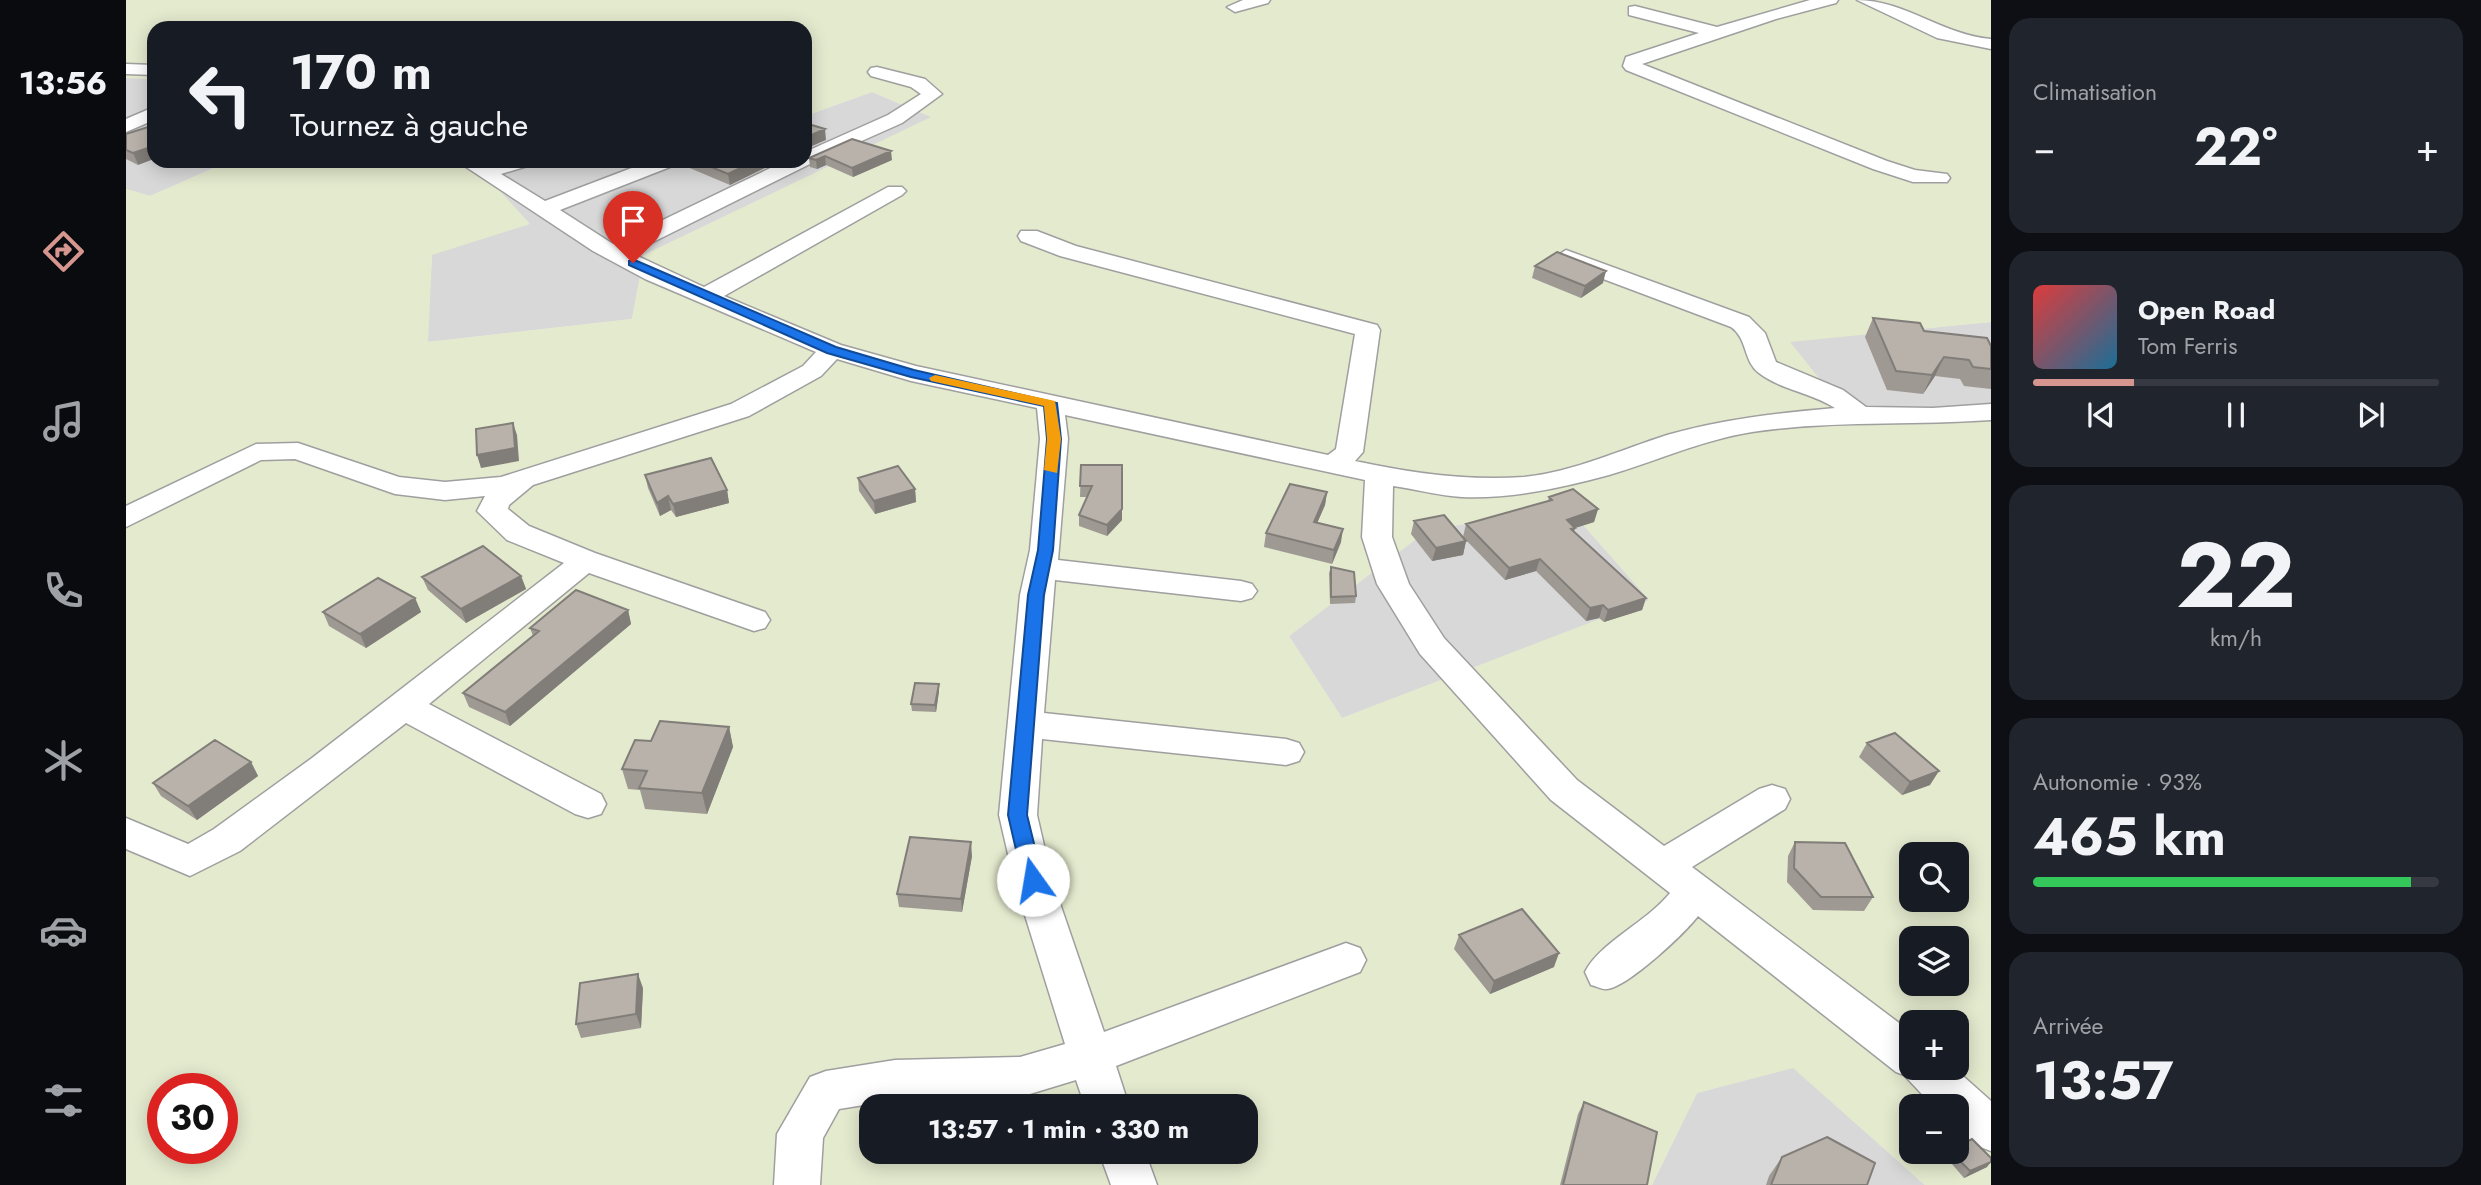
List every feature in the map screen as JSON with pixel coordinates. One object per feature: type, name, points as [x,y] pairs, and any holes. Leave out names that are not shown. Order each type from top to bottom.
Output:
[{"type":"street","points":[[1235,7],[1262,0]]},
{"type":"street","points":[[1830,0],[1646,55],[1632,61],[1632,66],[1880,165],[1913,176],[1940,178]]},
{"type":"street","points":[[1865,0],[1934,29],[1990,45]]},
{"type":"street","points":[[1634,11],[1716,32]]},
{"type":"street","points":[[126,69],[147,70]]},
{"type":"street","points":[[812,156],[895,119],[933,94],[918,83],[877,72]]},
{"type":"street","points":[[126,126],[147,116]]},
{"type":"street","points":[[478,168],[612,252],[653,274],[708,295],[832,350],[911,373],[1379,475],[1461,488],[1527,485],[1601,468],[1678,441],[1751,424],[1859,415],[1991,412]]},
{"type":"street","points":[[544,209],[650,168]]},
{"type":"street","points":[[612,252],[691,219],[733,192],[786,168]]},
{"type":"street","points":[[708,295],[895,191]]},
{"type":"street","points":[[1028,236],[1068,251],[1368,330],[1349,452],[1333,465]]},
{"type":"street","points":[[1558,254],[1740,322],[1752,329],[1758,351],[1768,367],[1829,391],[1845,400],[1859,415]]},
{"type":"street","points":[[126,518],[256,452],[272,450],[298,451],[395,485],[471,491],[523,480],[740,410],[812,370],[832,350]]},
{"type":"street","points":[[1050,403],[1054,439],[1018,815],[1033,880],[1103,1094]]},
{"type":"street","points":[[1379,475],[1377,537],[1393,584],[1432,646],[1564,790],[1899,1049]]},
{"type":"street","points":[[523,480],[496,502],[492,511],[518,533],[584,561],[754,620]]},
{"type":"street","points":[[126,833],[190,861],[226,841],[405,707],[568,577],[584,561]]},
{"type":"street","points":[[1041,568],[1241,590]]},
{"type":"street","points":[[405,707],[588,804]]},
{"type":"street","points":[[1025,724],[1286,752]]},
{"type":"street","points":[[1606,972],[1669,924],[1682,880],[1678,857],[1772,799]]},
{"type":"street","points":[[797,1185],[800,1134],[826,1091],[895,1080],[1020,1077],[1091,1056],[1346,960]]},
{"type":"street","points":[[1936,1080],[1991,1130]]},
{"type":"street","points":[[1126,1164],[1134,1185]]},
{"type":"shaded area","points":[[126,78],[147,79],[147,168],[214,168],[150,196],[126,189]]},
{"type":"shaded area","points":[[872,92],[932,117],[644,255],[632,319],[427,342],[432,255],[470,168],[812,168],[812,113]]},
{"type":"shaded area","points":[[1991,322],[1991,419],[1848,415],[1789,341]]},
{"type":"shaded area","points":[[1570,510],[1650,600],[1342,718],[1289,636],[1429,529]]},
{"type":"shaded area","points":[[1793,1067],[1925,1185],[1652,1185],[1697,1093]]},
{"type":"green space","points":[[126,0],[1991,0],[1991,322],[1790,342],[1848,415],[1991,419],[1991,1185],[1925,1185],[1901,1164],[1969,1164],[1969,1094],[1899,1094],[1899,1162],[1793,1068],[1697,1093],[1652,1185],[126,1185],[126,189],[150,196],[214,168],[479,168],[530,224],[432,255],[428,342],[632,319],[644,255],[931,117],[872,92],[812,113],[812,21],[147,21],[147,79],[126,78]],"holes":[[[1570,510],[1649,600],[1342,718],[1289,636],[1429,529]]]},
{"type":"building","points":[[812,125],[825,129],[812,135]]},
{"type":"building","points":[[147,127],[147,148],[133,153],[126,150],[126,134]]},
{"type":"building","points":[[852,139],[891,151],[852,168],[825,156],[816,160],[812,157]]},
{"type":"building","points":[[714,168],[740,168],[728,174]]},
{"type":"building","points":[[1557,252],[1606,271],[1585,286],[1535,266]]},
{"type":"building","points":[[1873,318],[1920,323],[1924,331],[1987,338],[1991,346],[1991,369],[1973,367],[1969,360],[1944,357],[1932,375],[1896,371]]},
{"type":"building","points":[[513,423],[515,448],[477,455],[476,429]]},
{"type":"building","points":[[711,458],[727,490],[673,504],[668,496],[657,503],[645,475]]},
{"type":"building","points":[[1081,465],[1122,465],[1122,509],[1107,525],[1079,515],[1092,486],[1080,486]]},
{"type":"building","points":[[898,466],[915,489],[874,501],[858,478]]},
{"type":"building","points":[[1290,484],[1327,492],[1314,522],[1343,529],[1334,550],[1266,533]]},
{"type":"building","points":[[1573,489],[1598,509],[1567,520],[1575,528],[1571,529],[1646,598],[1608,610],[1603,605],[1590,608],[1540,559],[1509,568],[1466,524],[1552,500],[1549,497]]},
{"type":"building","points":[[1444,515],[1466,541],[1436,548],[1414,521]]},
{"type":"building","points":[[483,546],[521,576],[461,609],[422,577]]},
{"type":"building","points":[[1331,567],[1354,572],[1356,596],[1331,597]]},
{"type":"building","points":[[378,578],[415,598],[360,634],[323,612]]},
{"type":"building","points":[[576,590],[628,610],[505,712],[463,693],[539,631],[530,628]]},
{"type":"building","points":[[915,683],[939,684],[935,705],[911,704]]},
{"type":"building","points":[[660,721],[729,727],[702,793],[639,788],[647,771],[622,769],[635,740],[651,741]]},
{"type":"building","points":[[1895,733],[1939,771],[1910,782],[1867,743]]},
{"type":"building","points":[[215,740],[251,762],[188,806],[153,783]]},
{"type":"building","points":[[910,837],[971,842],[961,899],[897,894]]},
{"type":"building","points":[[1795,842],[1845,843],[1873,897],[1821,897],[1794,868]]},
{"type":"building","points":[[1522,909],[1559,953],[1494,981],[1459,935]]},
{"type":"building","points":[[638,974],[636,1014],[576,1024],[580,983]]},
{"type":"building","points":[[1584,1102],[1657,1132],[1647,1185],[1563,1185]]},
{"type":"building","points":[[1827,1137],[1875,1163],[1867,1185],[1771,1185],[1782,1157]]},
{"type":"building","points":[[1972,1139],[1991,1158],[1991,1162],[1970,1171],[1963,1164],[1969,1164],[1969,1140]]},
{"type":"slow traffic","points":[[935,378],[1050,403],[1054,439],[1052,470]]},
{"type":"route","points":[[633,263],[832,350],[911,373],[1050,403],[1054,439],[1045,550],[1036,595],[1018,815],[1033,880]]}]
